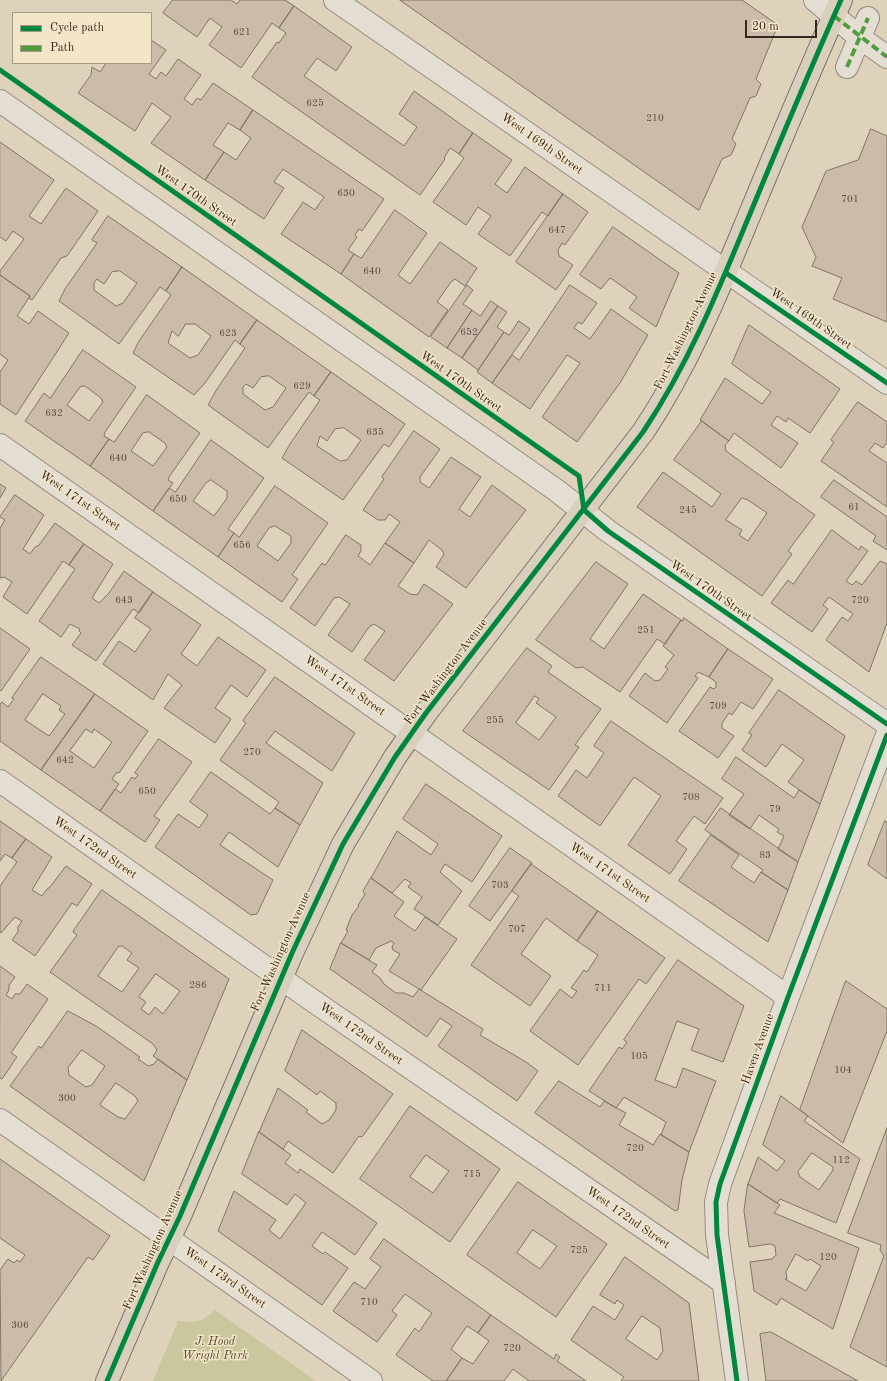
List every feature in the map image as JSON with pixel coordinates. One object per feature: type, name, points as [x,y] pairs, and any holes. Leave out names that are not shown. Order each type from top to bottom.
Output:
[{"type":"main road","name":"Fort Washington Avenue","points":[[107,1381],[281,978],[319,892],[340,849],[412,733],[643,432],[676,381],[726,273],[802,87],[838,8]]},
{"type":"street","name":"West 169th Street","points":[[335,0],[726,273],[887,383]]},
{"type":"street","points":[[815,0],[838,8],[864,28],[887,57]]},
{"type":"street","points":[[847,66],[864,28]]},
{"type":"street","name":"West 170th Street","points":[[0,101],[584,510],[608,530],[887,724]]},
{"type":"street","name":"West 171st Street","points":[[0,445],[788,997]]},
{"type":"street","name":"Haven Avenue","points":[[737,1381],[717,1235],[716,1202],[726,1166],[887,735]]},
{"type":"street","name":"West 172nd Street","points":[[0,781],[281,978],[724,1283]]},
{"type":"street","name":"West 173rd Street","points":[[0,1120],[371,1381]]},
{"type":"green space","name":"J. Hood Wright Park","points":[[215,1310],[316,1381],[153,1381],[178,1321],[198,1321],[207,1317]]},
{"type":"building","points":[[173,0],[231,0],[237,4],[240,0],[285,0],[294,6],[279,28],[272,23],[241,68],[209,45],[222,27],[210,18],[197,37],[163,13]]},
{"type":"building","points":[[400,0],[742,0],[778,25],[756,79],[761,84],[756,96],[750,98],[732,139],[736,144],[731,155],[722,159],[699,210]]},
{"type":"building","points":[[294,6],[352,47],[336,71],[317,58],[304,76],[404,146],[417,127],[399,114],[414,91],[473,133],[459,154],[450,148],[444,158],[445,159],[420,195],[252,77],[277,42],[279,43],[286,33],[279,28]]},
{"type":"building","points":[[152,41],[166,50],[149,74],[156,79],[161,72],[166,76],[178,59],[201,75],[184,99],[192,105],[197,98],[201,100],[213,83],[253,110],[240,130],[228,123],[213,145],[224,152],[205,180],[151,143],[171,117],[152,103],[135,131],[78,93],[91,75],[92,67],[100,72],[105,64],[152,64]]},
{"type":"building","points":[[253,110],[384,199],[362,231],[359,229],[355,235],[357,237],[348,250],[354,254],[341,274],[281,234],[303,202],[315,210],[324,197],[283,169],[274,182],[284,188],[264,219],[205,180],[224,152],[236,160],[251,138],[240,130]]},
{"type":"building","points":[[871,129],[887,136],[887,322],[833,299],[842,278],[812,266],[816,257],[802,227],[826,171],[858,160]]},
{"type":"building","points":[[473,133],[512,160],[495,184],[507,193],[525,167],[563,194],[548,216],[542,212],[510,256],[478,234],[491,216],[478,207],[466,225],[433,202],[464,158],[459,154]]},
{"type":"building","points":[[0,142],[54,180],[29,216],[41,224],[66,188],[98,211],[67,256],[61,258],[32,300],[29,298],[30,296],[0,275],[0,271],[24,239],[13,231],[6,241],[0,237]]},
{"type":"building","points":[[563,194],[588,212],[565,245],[562,243],[558,250],[559,256],[573,265],[556,290],[516,262]]},
{"type":"building","points":[[395,210],[427,233],[398,275],[410,284],[440,242],[477,268],[465,286],[455,279],[451,282],[437,302],[448,310],[429,337],[341,274],[354,254],[361,258]]},
{"type":"building","points":[[108,216],[182,267],[166,291],[160,287],[119,344],[59,301],[65,289],[97,243],[92,240]],"holes":[[[120,271],[137,283],[123,303],[116,306],[94,290],[94,283],[97,279],[104,284],[112,272]]]},
{"type":"building","points":[[613,227],[679,273],[656,327],[629,308],[637,297],[612,279],[610,278],[601,289],[580,275]]},
{"type":"building","points":[[182,267],[257,320],[240,344],[235,340],[205,383],[194,395],[133,353],[139,341],[171,295],[166,291]],"holes":[[[186,324],[195,324],[211,336],[198,355],[190,358],[168,343],[172,331],[178,336]]]},
{"type":"building","points":[[0,275],[30,296],[17,316],[29,324],[38,311],[69,333],[16,415],[0,404],[0,372],[8,360],[0,354]]},
{"type":"building","points":[[467,285],[473,290],[463,304],[472,310],[447,348],[431,337]]},
{"type":"building","points":[[570,285],[597,303],[582,324],[578,322],[574,328],[590,339],[611,309],[648,335],[620,383],[577,442],[542,417],[580,363],[567,355],[530,409],[492,383],[512,355],[519,360]]},
{"type":"building","points":[[491,301],[498,306],[462,358],[447,348],[472,310],[480,316]]},
{"type":"building","points":[[498,306],[507,312],[497,327],[504,332],[478,370],[462,358]]},
{"type":"building","points":[[257,320],[331,372],[314,396],[309,392],[268,448],[208,405],[245,348],[240,344]],"holes":[[[269,376],[286,388],[273,407],[265,410],[243,394],[243,387],[246,384],[253,388],[261,377]]]},
{"type":"building","points":[[519,321],[530,329],[492,383],[477,372],[504,332],[509,335]]},
{"type":"building","points":[[749,325],[840,389],[810,433],[788,418],[786,422],[777,416],[771,425],[798,443],[781,468],[734,433],[729,441],[700,420],[725,378],[762,404],[771,392],[732,364]]},
{"type":"building","points":[[83,350],[136,387],[105,432],[104,436],[109,439],[90,466],[25,421],[44,393],[50,398]],"holes":[[[85,386],[101,398],[103,402],[89,421],[67,405],[80,387]]]},
{"type":"building","points":[[331,372],[405,424],[389,447],[384,444],[343,500],[282,458],[320,400],[314,396]],"holes":[[[344,428],[361,440],[347,460],[340,461],[317,446],[320,436],[327,441],[335,429]]]},
{"type":"building","points":[[147,395],[200,433],[169,477],[168,480],[173,483],[153,511],[90,466],[109,439],[114,442]],"holes":[[[149,432],[165,443],[167,447],[153,466],[131,451],[143,433]]]},
{"type":"building","points":[[858,402],[887,422],[887,442],[883,448],[875,443],[869,451],[887,463],[887,507],[821,461],[834,442],[831,440]]},
{"type":"building","points":[[702,421],[729,441],[725,445],[726,451],[815,515],[788,551],[792,554],[762,596],[637,507],[663,472],[712,507],[721,494],[674,460]],"holes":[[[742,498],[748,500],[767,513],[748,541],[739,535],[742,530],[726,520]]]},
{"type":"building","points":[[414,431],[440,449],[420,477],[420,482],[429,488],[451,457],[481,477],[459,509],[470,517],[492,485],[526,510],[466,588],[436,567],[444,554],[442,550],[429,540],[414,563],[385,543],[400,522],[389,514],[385,520],[378,520],[363,510],[384,479],[382,477]]},
{"type":"building","points":[[211,440],[264,478],[228,529],[234,533],[218,557],[153,511],[169,488],[175,492]],"holes":[[[211,480],[227,491],[227,498],[214,516],[193,501],[206,483]]]},
{"type":"building","points":[[834,480],[887,517],[887,550],[873,541],[876,536],[821,497]]},
{"type":"building","points":[[0,484],[6,488],[0,498]]},
{"type":"building","points":[[275,486],[328,523],[292,575],[298,579],[282,602],[218,557],[234,533],[239,537]],"holes":[[[275,526],[291,536],[291,543],[278,561],[257,546],[269,528]]]},
{"type":"building","points":[[15,495],[44,515],[23,549],[30,554],[35,547],[39,545],[55,523],[84,544],[69,565],[63,561],[27,614],[3,597],[12,582],[4,577],[0,578],[0,528],[5,520],[0,517]]},
{"type":"building","points":[[832,530],[859,550],[861,546],[868,551],[846,581],[852,585],[856,581],[862,585],[880,561],[887,564],[887,623],[869,672],[826,640],[842,617],[848,621],[853,614],[829,597],[823,605],[828,609],[812,632],[771,603],[788,580],[793,584]]},
{"type":"building","points":[[346,535],[361,545],[361,551],[358,556],[370,565],[385,543],[414,563],[398,586],[410,594],[417,595],[424,584],[453,604],[394,681],[364,660],[385,631],[374,624],[369,627],[352,652],[328,635],[350,604],[339,597],[334,598],[315,626],[290,608],[322,563],[325,565]]},
{"type":"building","points":[[84,544],[113,564],[92,598],[99,603],[109,593],[124,571],[153,592],[139,613],[133,609],[96,661],[72,645],[81,633],[79,631],[80,629],[70,624],[61,637],[39,621],[75,569],[69,565]]},
{"type":"building","points":[[596,562],[628,584],[590,639],[604,649],[643,594],[681,620],[665,644],[657,639],[620,692],[583,667],[576,668],[536,640]]},
{"type":"building","points":[[153,592],[201,625],[181,654],[197,666],[218,637],[266,670],[247,697],[231,685],[215,708],[231,719],[215,743],[164,708],[182,685],[168,674],[153,700],[103,664],[119,641],[135,652],[151,629],[135,618]]},
{"type":"building","points":[[684,618],[728,649],[709,677],[698,672],[695,676],[698,678],[667,723],[629,696],[645,673],[655,681],[660,680],[668,669],[665,667],[674,655],[663,646]]},
{"type":"building","points":[[0,628],[30,649],[1,691],[0,690]]},
{"type":"building","points":[[527,648],[552,666],[548,672],[601,709],[575,745],[579,747],[549,790],[463,731]],"holes":[[[535,696],[539,699],[536,703],[556,717],[539,740],[516,723]]]},
{"type":"building","points":[[728,649],[773,679],[753,709],[741,702],[732,715],[729,713],[722,723],[722,728],[734,736],[718,758],[679,731],[710,687],[714,689],[716,687],[716,682],[709,677]]},
{"type":"building","points":[[41,657],[95,694],[41,770],[0,741],[0,704],[2,702],[8,707],[14,699],[12,698]],"holes":[[[43,694],[61,706],[59,710],[65,714],[49,736],[25,720]]]},
{"type":"building","points":[[275,677],[355,733],[332,771],[275,731],[266,743],[323,783],[300,825],[275,808],[279,802],[220,760],[246,723],[243,721]]},
{"type":"building","points":[[779,690],[845,736],[820,804],[788,782],[804,760],[782,744],[766,767],[742,750],[752,735],[749,733]]},
{"type":"building","points":[[95,694],[148,731],[119,773],[117,772],[112,779],[119,784],[100,811],[41,770]],"holes":[[[86,729],[92,733],[94,729],[112,742],[94,768],[70,751]]]},
{"type":"building","points":[[611,721],[723,798],[705,824],[694,816],[676,841],[687,849],[670,874],[628,845],[661,796],[634,777],[600,826],[558,796],[576,770],[587,778],[604,753],[594,746]]},
{"type":"building","points":[[159,739],[192,762],[154,816],[160,820],[145,842],[100,811],[115,789],[121,793],[132,777],[135,779],[138,775],[135,773]]},
{"type":"building","points":[[736,757],[794,798],[799,790],[820,804],[798,862],[778,849],[784,836],[777,832],[779,829],[759,815],[750,829],[729,815],[744,794],[722,779]]},
{"type":"building","points":[[211,772],[270,814],[275,808],[300,825],[278,867],[229,832],[220,845],[273,880],[257,914],[251,915],[155,847],[178,814],[199,828],[208,815],[190,802]]},
{"type":"building","points":[[426,784],[502,836],[472,882],[445,864],[440,872],[462,891],[438,925],[414,909],[422,897],[408,887],[411,883],[405,879],[392,893],[371,878],[397,831],[431,855],[438,844],[403,819]]},
{"type":"building","points":[[721,808],[798,862],[788,890],[761,872],[763,870],[705,830]]},
{"type":"building","points":[[0,821],[26,839],[12,858],[5,854],[0,861]]},
{"type":"building","points":[[885,821],[887,822],[887,879],[868,865]]},
{"type":"building","points":[[711,835],[739,855],[731,867],[754,883],[761,872],[788,890],[768,942],[679,881]]},
{"type":"building","points":[[26,839],[52,857],[32,890],[42,896],[66,866],[92,884],[77,906],[72,903],[35,956],[12,940],[18,932],[18,927],[22,921],[15,917],[1,933],[0,932],[0,886],[17,862],[12,858]]},
{"type":"building","points":[[510,848],[532,863],[490,921],[469,906]]},
{"type":"building","points":[[531,864],[598,911],[577,941],[546,918],[521,954],[551,976],[530,1006],[471,965],[519,896],[512,891]]},
{"type":"building","points":[[371,878],[404,902],[394,916],[415,931],[425,917],[457,939],[421,990],[389,971],[400,954],[393,950],[392,947],[394,943],[391,941],[376,948],[369,960],[341,943],[348,931],[346,930],[352,915],[359,906],[358,905],[365,894],[363,892]]},
{"type":"building","points":[[102,890],[229,979],[187,1080],[153,1056],[157,1050],[153,1044],[50,972],[77,935],[73,932]],"holes":[[[122,946],[132,953],[127,960],[139,968],[122,992],[98,976],[118,947]],[[156,974],[180,991],[163,1014],[155,1007],[149,1015],[141,1009],[146,1002],[139,997]]]},
{"type":"building","points":[[598,911],[665,958],[646,984],[639,979],[578,1065],[530,1031],[560,989],[572,998],[577,991],[571,988],[584,970],[587,972],[598,955],[577,941]]},
{"type":"building","points":[[341,943],[377,965],[372,972],[396,993],[404,993],[413,997],[419,989],[483,1029],[480,1035],[526,1062],[538,1071],[517,1101],[438,1046],[452,1026],[440,1018],[427,1037],[330,969]]},
{"type":"building","points":[[678,960],[744,1006],[723,1062],[691,1050],[699,1029],[677,1021],[655,1080],[676,1088],[683,1068],[716,1081],[689,1152],[661,1135],[666,1122],[624,1097],[616,1108],[589,1091],[619,1047],[622,1049],[627,1042],[624,1040]]},
{"type":"building","points":[[0,966],[15,977],[9,985],[9,990],[6,995],[12,999],[15,994],[20,994],[27,984],[48,999],[11,1053],[17,1057],[2,1079],[0,1078]]},
{"type":"building","points":[[846,981],[887,1009],[887,1031],[843,1143],[800,1110]]},
{"type":"building","points":[[68,1011],[96,1026],[140,1057],[138,1059],[148,1066],[154,1064],[158,1059],[187,1080],[144,1181],[10,1086],[39,1046],[41,1048]],"holes":[[[82,1050],[105,1066],[92,1085],[86,1087],[69,1075],[68,1068]],[[116,1083],[135,1096],[138,1101],[125,1119],[118,1117],[100,1105]]]},
{"type":"building","points":[[302,1030],[393,1094],[362,1137],[359,1136],[333,1173],[288,1141],[283,1149],[259,1132],[278,1088],[308,1110],[306,1112],[322,1124],[329,1120],[336,1110],[336,1103],[320,1091],[317,1095],[285,1071]]},
{"type":"building","points":[[559,1081],[600,1107],[604,1101],[626,1113],[619,1125],[653,1145],[660,1134],[689,1152],[682,1180],[678,1210],[675,1211],[535,1113]]},
{"type":"building","points":[[781,1096],[808,1116],[804,1121],[860,1159],[836,1223],[780,1199],[777,1203],[748,1184],[758,1157],[777,1171],[785,1161],[763,1145]],"holes":[[[812,1153],[833,1167],[833,1170],[819,1190],[800,1177],[798,1172]]]},
{"type":"building","points":[[410,1106],[500,1169],[450,1242],[360,1179]],"holes":[[[426,1155],[449,1171],[433,1193],[410,1177]]]},
{"type":"building","points":[[887,1128],[887,1367],[850,1347],[884,1256],[880,1250],[881,1245],[848,1233]]},
{"type":"building","points":[[259,1132],[291,1155],[285,1163],[298,1173],[300,1169],[377,1223],[355,1255],[322,1232],[312,1246],[323,1254],[325,1252],[348,1268],[322,1305],[218,1231],[234,1191],[276,1220],[269,1230],[280,1239],[306,1203],[295,1194],[287,1205],[242,1174]]},
{"type":"building","points":[[0,1159],[110,1236],[93,1260],[88,1257],[1,1381],[0,1270],[8,1259],[14,1263],[17,1260],[20,1262],[25,1255],[0,1238]]},
{"type":"building","points":[[518,1182],[607,1244],[556,1317],[467,1255]],"holes":[[[533,1230],[557,1246],[540,1269],[517,1253]]]},
{"type":"building","points":[[748,1184],[780,1205],[774,1213],[859,1248],[833,1329],[781,1298],[777,1305],[754,1291],[750,1262],[772,1259],[776,1255],[775,1246],[770,1244],[749,1247],[744,1211]],"holes":[[[796,1254],[808,1261],[810,1259],[821,1266],[806,1291],[785,1279],[787,1279],[786,1272]]]},
{"type":"building","points":[[384,1239],[491,1315],[478,1333],[467,1326],[451,1349],[462,1358],[446,1381],[433,1381],[396,1355],[415,1328],[419,1332],[432,1313],[405,1294],[392,1311],[397,1315],[377,1342],[333,1311],[354,1282],[365,1289],[381,1267],[370,1259]]},
{"type":"building","points":[[625,1257],[689,1303],[699,1381],[621,1381],[624,1377],[571,1340],[593,1306],[615,1320],[624,1305],[617,1300],[615,1304],[600,1295]],"holes":[[[642,1316],[660,1328],[663,1351],[657,1360],[626,1339]]]},
{"type":"building","points":[[491,1315],[554,1359],[556,1354],[560,1357],[557,1361],[586,1381],[529,1381],[513,1369],[504,1381],[446,1381],[462,1358],[473,1364],[489,1341],[478,1333]]},
{"type":"building","points":[[771,1332],[858,1381],[766,1381],[760,1334]]},
{"type":"marked path","points":[[834,16],[887,57]]},
{"type":"marked path","points":[[847,67],[868,18]]},
{"type":"cycle path","points":[[107,1381],[158,1262],[180,1216],[292,953],[343,844],[395,757],[426,713],[643,432],[660,405],[690,351],[716,295],[841,0]]},
{"type":"cycle path","points":[[0,70],[579,476],[584,510],[608,531],[887,724]]},
{"type":"cycle path","points":[[726,273],[887,383]]},
{"type":"cycle path","points":[[737,1381],[717,1235],[716,1202],[720,1184],[788,997],[887,735]]}]
